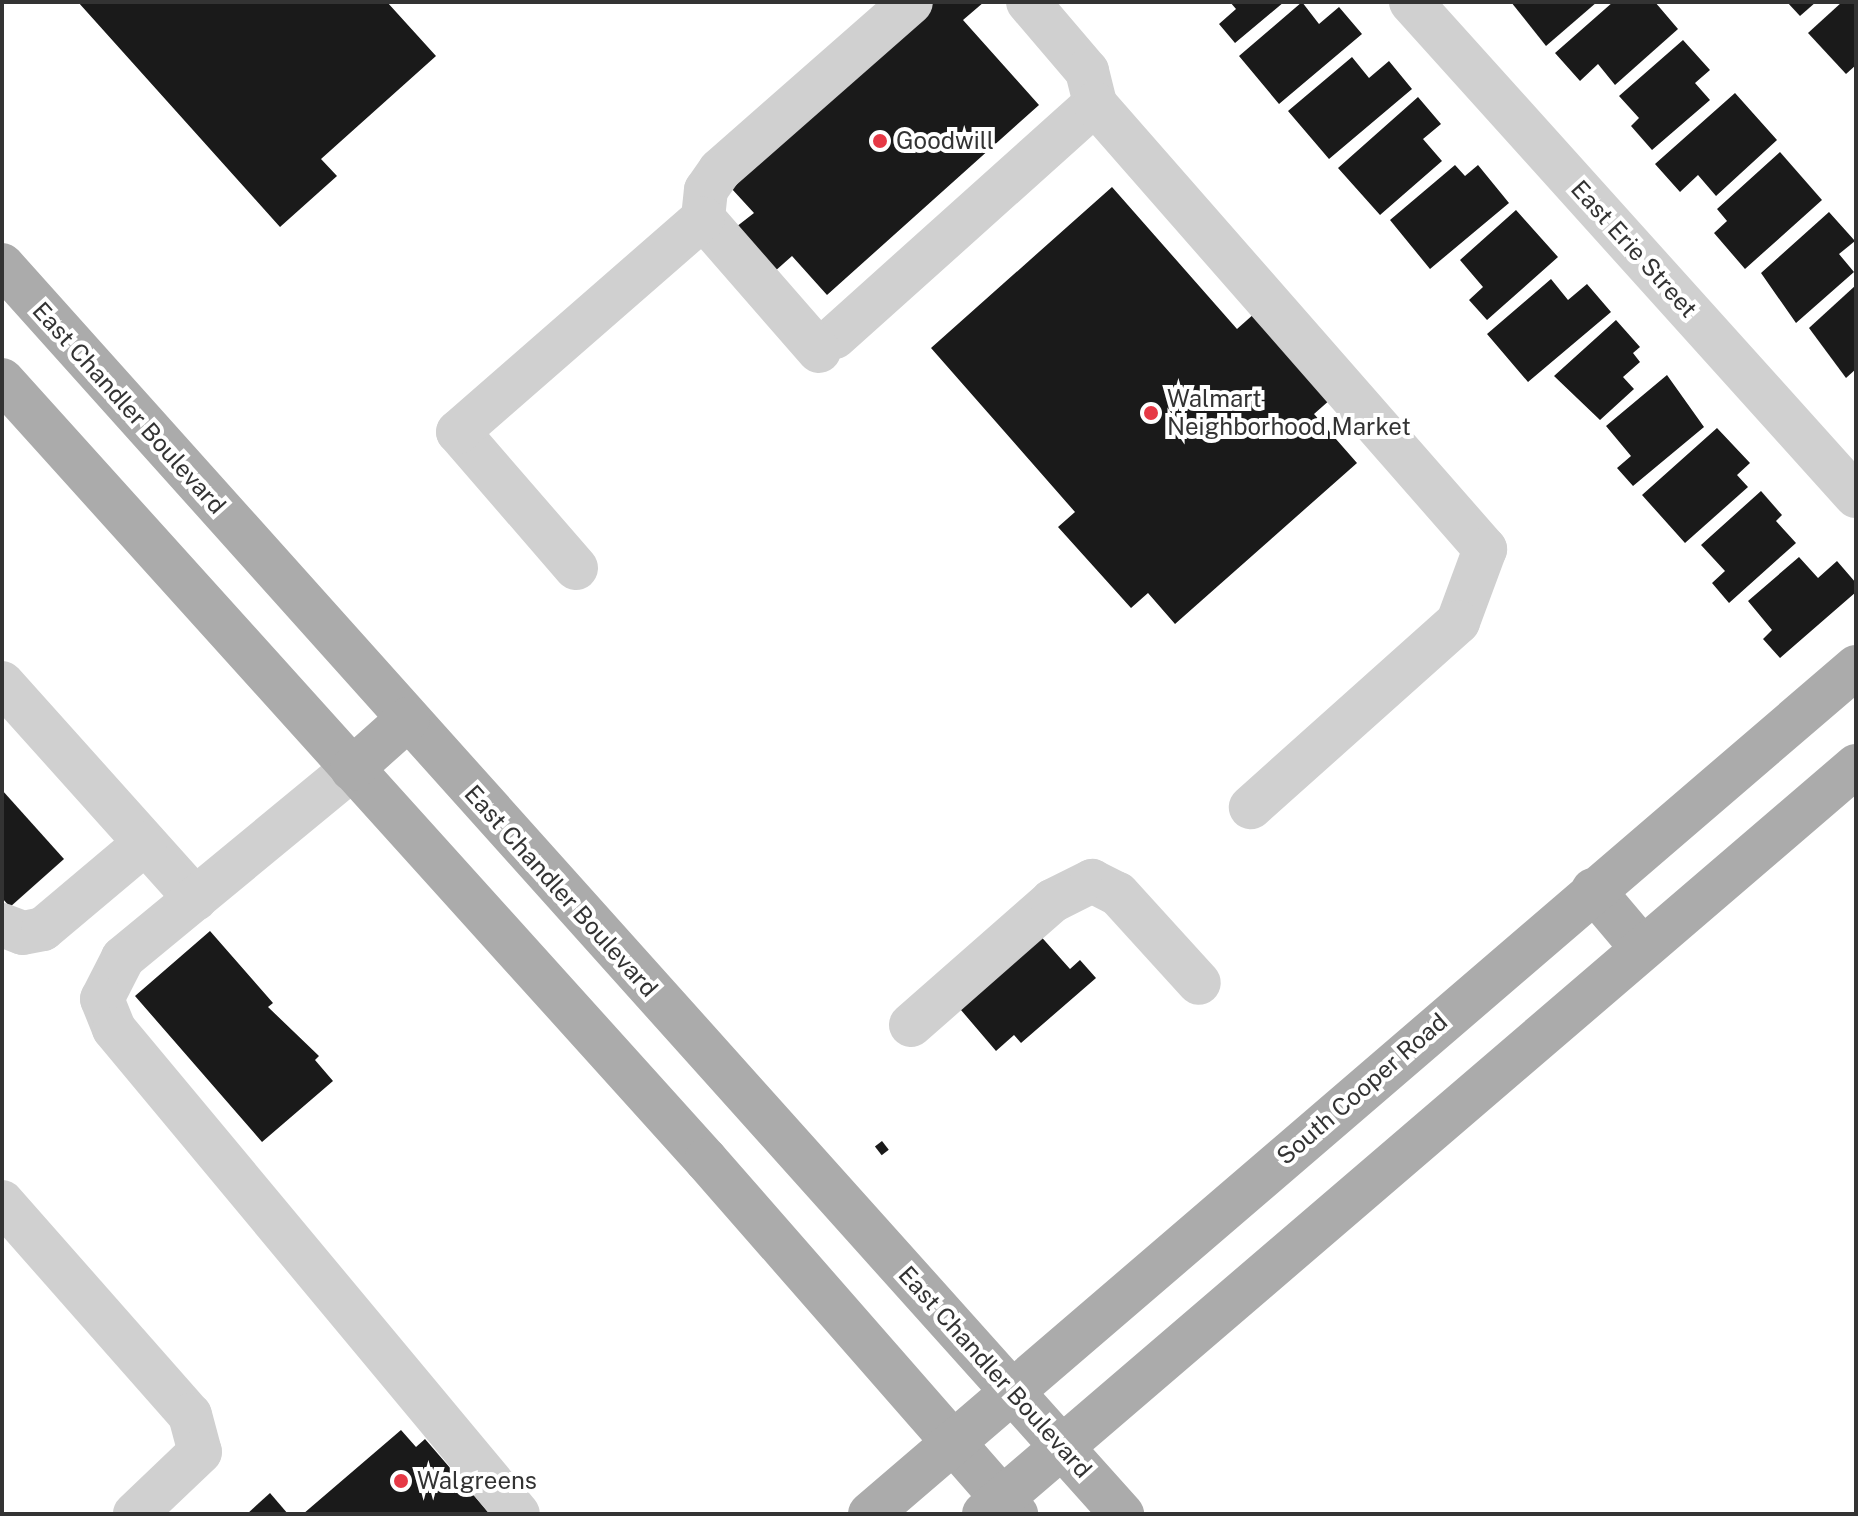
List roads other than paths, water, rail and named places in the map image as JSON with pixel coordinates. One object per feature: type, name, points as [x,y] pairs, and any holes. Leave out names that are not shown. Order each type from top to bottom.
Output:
[{"type":"main road","name":"East Chandler Boulevard","points":[[2,265],[1122,1514]]},
{"type":"main road","points":[[2,380],[727,1183],[952,1442],[1001,1509],[1062,1447],[1856,766]]},
{"type":"main road","name":"South Cooper Road","points":[[870,1514],[1856,667]]},
{"type":"main road","points":[[352,769],[408,719]]},
{"type":"main road","points":[[1593,890],[1642,948]]},
{"type":"street","points":[[576,568],[458,432],[703,218],[706,190],[720,170],[911,2]]},
{"type":"street","points":[[1028,2],[1087,71],[1095,104],[1485,549],[1458,622],[1251,807]]},
{"type":"street","name":"East Erie Street","points":[[1411,2],[1856,496]]},
{"type":"street","points":[[703,218],[827,344],[1095,104]]},
{"type":"street","points":[[2,683],[196,899]]},
{"type":"street","points":[[352,769],[123,958],[102,999],[114,1029],[518,1514]]},
{"type":"street","points":[[2,925],[23,933],[43,929],[145,843]]},
{"type":"street","points":[[911,1025],[1052,901],[1077,885],[1092,881],[1106,885],[1188,992]]},
{"type":"street","points":[[2,1202],[190,1415],[200,1452],[135,1514]]},
{"type":"place","name":"Goodwill","points":[[880,141]]},
{"type":"place","name":"Walmart Neighborhood Market","points":[[1151,413]]},
{"type":"place","name":"Walgreens","points":[[401,1481]]}]
